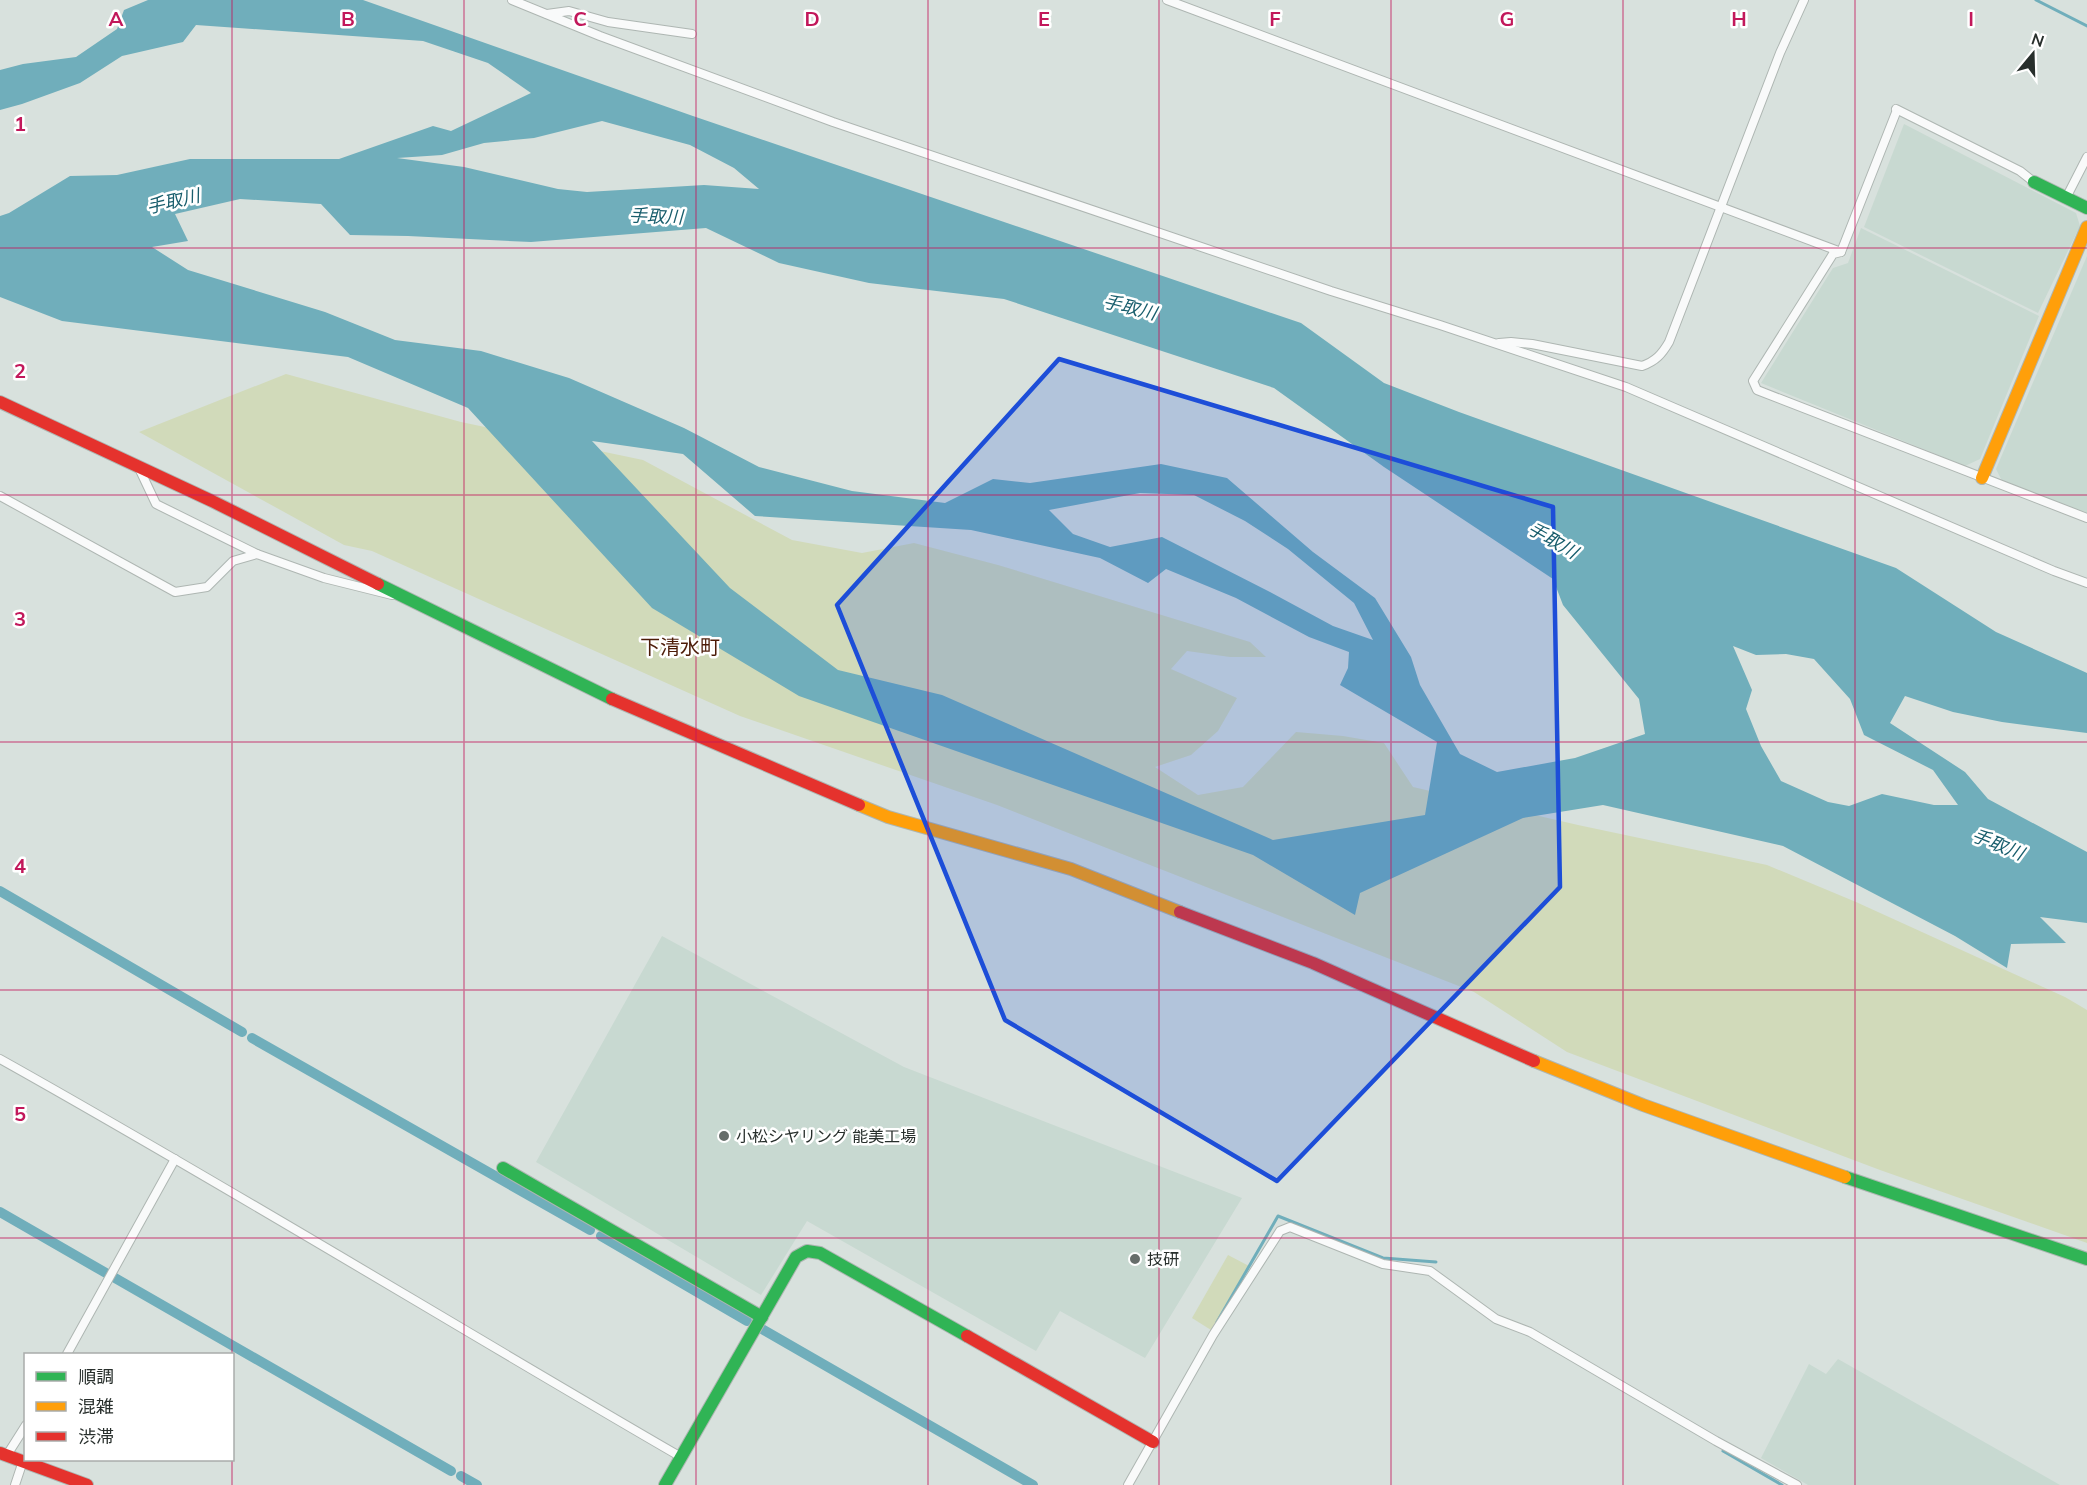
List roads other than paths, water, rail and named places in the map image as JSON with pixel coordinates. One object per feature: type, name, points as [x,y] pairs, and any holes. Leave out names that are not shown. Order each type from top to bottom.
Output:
[{"type":"street","points":[[512,0],[600,36],[833,122],[1319,288],[1626,387],[2054,571],[2087,583]]},
{"type":"street","points":[[1167,0],[1841,252]]},
{"type":"street","points":[[1496,344],[1511,342],[1532,344],[1642,366],[1653,363],[1660,356],[1669,342],[1780,53],[1804,0]]},
{"type":"street","points":[[546,14],[569,11],[608,22],[692,34]]},
{"type":"street","points":[[1841,252],[1896,109],[2020,171],[2034,182],[2087,208]]},
{"type":"street","points":[[2066,198],[2087,157]]},
{"type":"street","points":[[1982,478],[2087,227]]},
{"type":"street","points":[[1841,252],[1833,254],[1753,380],[1757,390],[2087,519]]},
{"type":"street","points":[[0,402],[213,501],[597,693],[888,817],[1071,869],[1313,963],[1499,1046],[1643,1105],[1826,1171],[2087,1259]]},
{"type":"street","points":[[138,466],[156,504],[257,554],[324,578],[410,599]]},
{"type":"street","points":[[0,496],[175,592],[207,587],[233,561],[257,554]]},
{"type":"street","points":[[0,1059],[175,1159],[681,1457]]},
{"type":"street","points":[[68,1353],[175,1159]]},
{"type":"street","points":[[503,1168],[762,1317]]},
{"type":"street","points":[[1128,1485],[1213,1335],[1280,1231],[1290,1227],[1383,1264],[1430,1271],[1496,1319],[1530,1332],[1716,1441],[1797,1485]]},
{"type":"street","points":[[665,1485],[796,1257],[807,1251],[820,1253],[1153,1443]]},
{"type":"street","points":[[24,1428],[3,1454],[87,1485]]},
{"type":"street","points":[[15,1485],[23,1461]]},
{"type":"water","name":"手取川","points":[[148,0],[363,0],[690,115],[1301,323],[1384,383],[1896,568],[1996,632],[2087,673],[2087,733],[2002,722],[1953,712],[1905,696],[1890,723],[1965,772],[1988,799],[2087,852],[2087,923],[2040,917],[2066,943],[2011,944],[2007,968],[1955,936],[1783,846],[1603,805],[1523,818],[1360,893],[1355,915],[1253,855],[799,696],[652,608],[468,408],[348,357],[62,321],[0,297],[0,216],[9,213],[70,176],[117,175],[190,159],[339,159],[433,126],[451,131],[531,93],[488,63],[423,41],[196,25],[183,42],[122,56],[80,83],[0,110],[0,70],[23,64],[76,57],[117,29],[124,10]],"holes":[[[602,121],[690,145],[734,168],[759,189],[704,185],[587,192],[558,189],[464,167],[397,158],[442,155],[484,143],[534,138]],[[240,199],[321,204],[350,235],[531,242],[706,228],[779,263],[869,283],[1004,299],[1274,388],[1384,467],[1553,579],[1563,605],[1639,699],[1645,734],[1575,758],[1497,772],[1460,754],[1420,685],[1411,657],[1375,598],[1313,552],[1227,478],[1161,464],[1030,483],[993,479],[945,503],[852,491],[759,467],[684,428],[569,378],[481,351],[395,340],[325,312],[188,270],[152,247],[188,241],[175,214]],[[592,441],[683,454],[755,516],[971,530],[1100,558],[1148,583],[1166,569],[1236,598],[1309,637],[1349,652],[1348,668],[1340,685],[1437,742],[1425,815],[1273,840],[942,695],[838,670],[730,588]],[[1140,493],[1194,495],[1245,521],[1288,549],[1354,603],[1373,640],[1333,626],[1162,537],[1110,547],[1073,534],[1049,510]],[[1733,646],[1756,655],[1786,654],[1814,659],[1850,699],[1864,735],[1933,770],[1958,805],[1934,805],[1882,794],[1849,806],[1828,802],[1781,781],[1761,746],[1746,709],[1752,690]]]},
{"type":"waterway","points":[[2036,0],[2087,26]]},
{"type":"waterway","points":[[0,891],[242,1032]]},
{"type":"waterway","points":[[252,1038],[590,1230]]},
{"type":"waterway","points":[[0,1212],[106,1273]]},
{"type":"waterway","points":[[1217,1322],[1278,1216],[1383,1258],[1436,1262]]},
{"type":"waterway","points":[[601,1236],[747,1321]]},
{"type":"waterway","points":[[115,1278],[451,1471]]},
{"type":"waterway","points":[[762,1329],[1033,1485]]},
{"type":"waterway","points":[[1723,1451],[1782,1485]]},
{"type":"waterway","points":[[461,1476],[477,1485]]},
{"type":"place","name":"小松シヤリング 能美工場","points":[[724,1136]]},
{"type":"place","name":"技研","points":[[1135,1259]]},
{"type":"district","name":"下清水町","points":[[680,646]]}]
